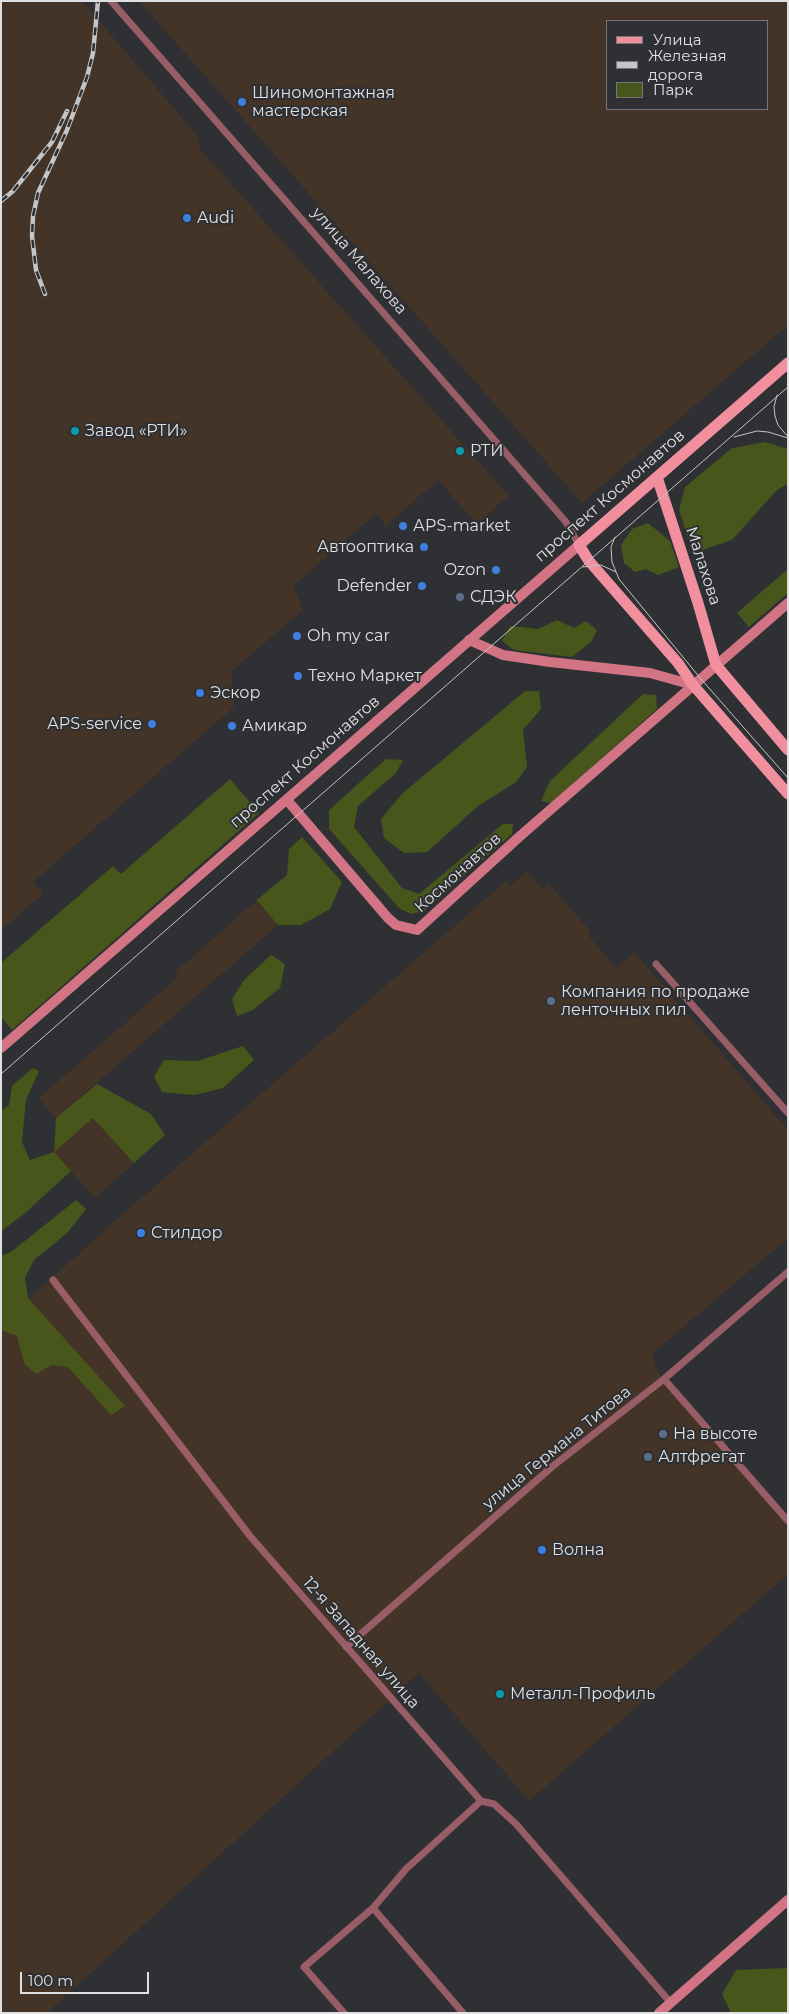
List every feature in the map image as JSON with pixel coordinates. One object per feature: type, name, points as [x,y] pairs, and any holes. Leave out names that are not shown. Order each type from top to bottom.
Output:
[{"type":"main road","name":"проспект Космонавтов","points":[[1,1048],[788,363]]},
{"type":"main road","name":"Малахова","points":[[657,477],[716,665]]},
{"type":"main road","points":[[579,545],[589,561],[678,663],[693,685],[788,794]]},
{"type":"main road","points":[[693,685],[788,603]]},
{"type":"main road","points":[[469,640],[502,655],[650,673],[693,685]]},
{"type":"main road","points":[[716,665],[788,750]]},
{"type":"main road","name":"Космонавтов","points":[[286,800],[388,918],[396,925],[417,930],[693,685]]},
{"type":"main road","points":[[659,2013],[788,1900]]},
{"type":"street","name":"улица Малахова","points":[[111,1],[566,522],[579,545]]},
{"type":"street","points":[[656,964],[788,1113]]},
{"type":"street","name":"улица Германа Титова","points":[[346,1647],[553,1466],[664,1378],[788,1272]]},
{"type":"street","name":"12-я Западная улица","points":[[53,1280],[250,1536],[481,1801],[494,1804],[516,1824],[670,2002]]},
{"type":"street","points":[[664,1378],[788,1521]]},
{"type":"street","points":[[344,2013],[304,1967],[373,1908],[406,1869],[481,1801]]},
{"type":"street","points":[[373,1908],[463,2013]]},
{"type":"shaded area","points":[[1,1],[82,1],[196,134],[201,150],[509,496],[477,524],[438,480],[386,526],[376,514],[371,518],[293,586],[303,610],[232,671],[234,707],[33,882],[43,894],[1,930]]},
{"type":"shaded area","points":[[139,1],[788,1],[788,325],[582,503]]},
{"type":"shaded area","points":[[527,871],[543,889],[549,884],[591,932],[589,936],[616,968],[634,952],[788,1130],[788,1238],[653,1353],[656,1370],[788,1523],[788,1574],[529,1801],[419,1673],[47,2013],[1,2013],[1,1324],[116,1220],[505,882],[510,886]]},
{"type":"shaded area","points":[[257,900],[278,925],[56,1118],[39,1098],[178,977],[175,972]]},
{"type":"shaded area","points":[[93,1117],[134,1163],[95,1198],[54,1152]]},
{"type":"green space","points":[[765,442],[788,449],[788,484],[777,490],[732,540],[702,550],[690,544],[679,510],[685,487],[732,448]]},
{"type":"green space","points":[[648,523],[670,541],[679,567],[658,575],[646,569],[635,572],[624,563],[621,545],[632,529]]},
{"type":"green space","points":[[788,569],[788,593],[749,627],[737,613]]},
{"type":"green space","points":[[557,620],[574,628],[586,621],[597,630],[591,642],[572,657],[514,650],[502,641],[510,626],[538,629]]},
{"type":"green space","points":[[525,691],[539,691],[541,709],[523,730],[527,767],[516,782],[478,806],[427,852],[404,853],[384,838],[381,819],[403,793]]},
{"type":"green space","points":[[643,694],[656,695],[657,709],[551,803],[541,801],[550,781]]},
{"type":"green space","points":[[386,759],[403,760],[396,773],[358,806],[354,827],[402,888],[419,894],[503,824],[513,824],[512,834],[424,911],[411,914],[399,908],[329,829],[329,810]]},
{"type":"green space","points":[[230,779],[259,813],[12,1030],[1,1017],[1,963],[113,866],[121,874]]},
{"type":"green space","points":[[302,837],[342,882],[330,909],[301,925],[278,925],[257,900],[287,875],[289,849]]},
{"type":"green space","points":[[271,955],[285,964],[280,988],[253,1010],[237,1016],[232,999],[244,980]]},
{"type":"green space","points":[[243,1046],[254,1060],[223,1088],[194,1095],[162,1092],[154,1077],[164,1060],[198,1061]]},
{"type":"green space","points":[[33,1068],[39,1071],[26,1100],[22,1142],[30,1160],[54,1152],[71,1171],[24,1214],[1,1231],[1,1111],[9,1105],[12,1086]]},
{"type":"green space","points":[[97,1084],[151,1114],[165,1135],[134,1163],[93,1118],[54,1152],[56,1118]]},
{"type":"green space","points":[[76,1200],[86,1209],[67,1233],[34,1260],[25,1278],[28,1298],[125,1406],[111,1415],[68,1367],[52,1365],[36,1374],[24,1363],[17,1336],[1,1330],[1,1256],[11,1252]]},
{"type":"green space","points":[[788,1968],[788,2013],[731,2013],[722,1994],[736,1970]]},
{"type":"tram line","points":[[1,1074],[788,387]]},
{"type":"tram line","points":[[777,395],[774,407],[775,416],[778,425],[788,437]]},
{"type":"tram line","points":[[734,437],[757,431],[788,438]]},
{"type":"tram line","points":[[615,537],[611,547],[612,562],[619,579],[701,679],[788,778]]},
{"type":"tram line","points":[[583,567],[601,565],[616,572]]},
{"type":"railway","points":[[45,294],[36,270],[32,236],[33,216],[38,193],[67,130],[87,77],[93,53],[98,1]]},
{"type":"railway","points":[[1,201],[13,191],[52,142],[67,111]]},
{"type":"place","name":"Шиномонтажная мастерская","points":[[242,102]]},
{"type":"place","name":"Audi","points":[[187,218]]},
{"type":"place","name":"Завод «РТИ»","points":[[75,431]]},
{"type":"place","name":"РТИ","points":[[460,451]]},
{"type":"place","name":"АPS-market","points":[[403,526]]},
{"type":"place","name":"Автооптика","points":[[424,547]]},
{"type":"place","name":"Ozon","points":[[496,570]]},
{"type":"place","name":"Defender","points":[[422,586]]},
{"type":"place","name":"СДЭК","points":[[460,597]]},
{"type":"place","name":"Oh my car","points":[[297,636]]},
{"type":"place","name":"Техно Маркет","points":[[298,676]]},
{"type":"place","name":"Эскор","points":[[200,693]]},
{"type":"place","name":"APS-service","points":[[152,724]]},
{"type":"place","name":"Амикар","points":[[232,726]]},
{"type":"place","name":"Компания по продаже ленточных пил","points":[[551,1001]]},
{"type":"place","name":"Стилдор","points":[[141,1233]]},
{"type":"place","name":"На высоте","points":[[663,1434]]},
{"type":"place","name":"Алтфрегат","points":[[648,1457]]},
{"type":"place","name":"Волна","points":[[542,1550]]},
{"type":"place","name":"Металл-Профиль","points":[[500,1694]]}]
